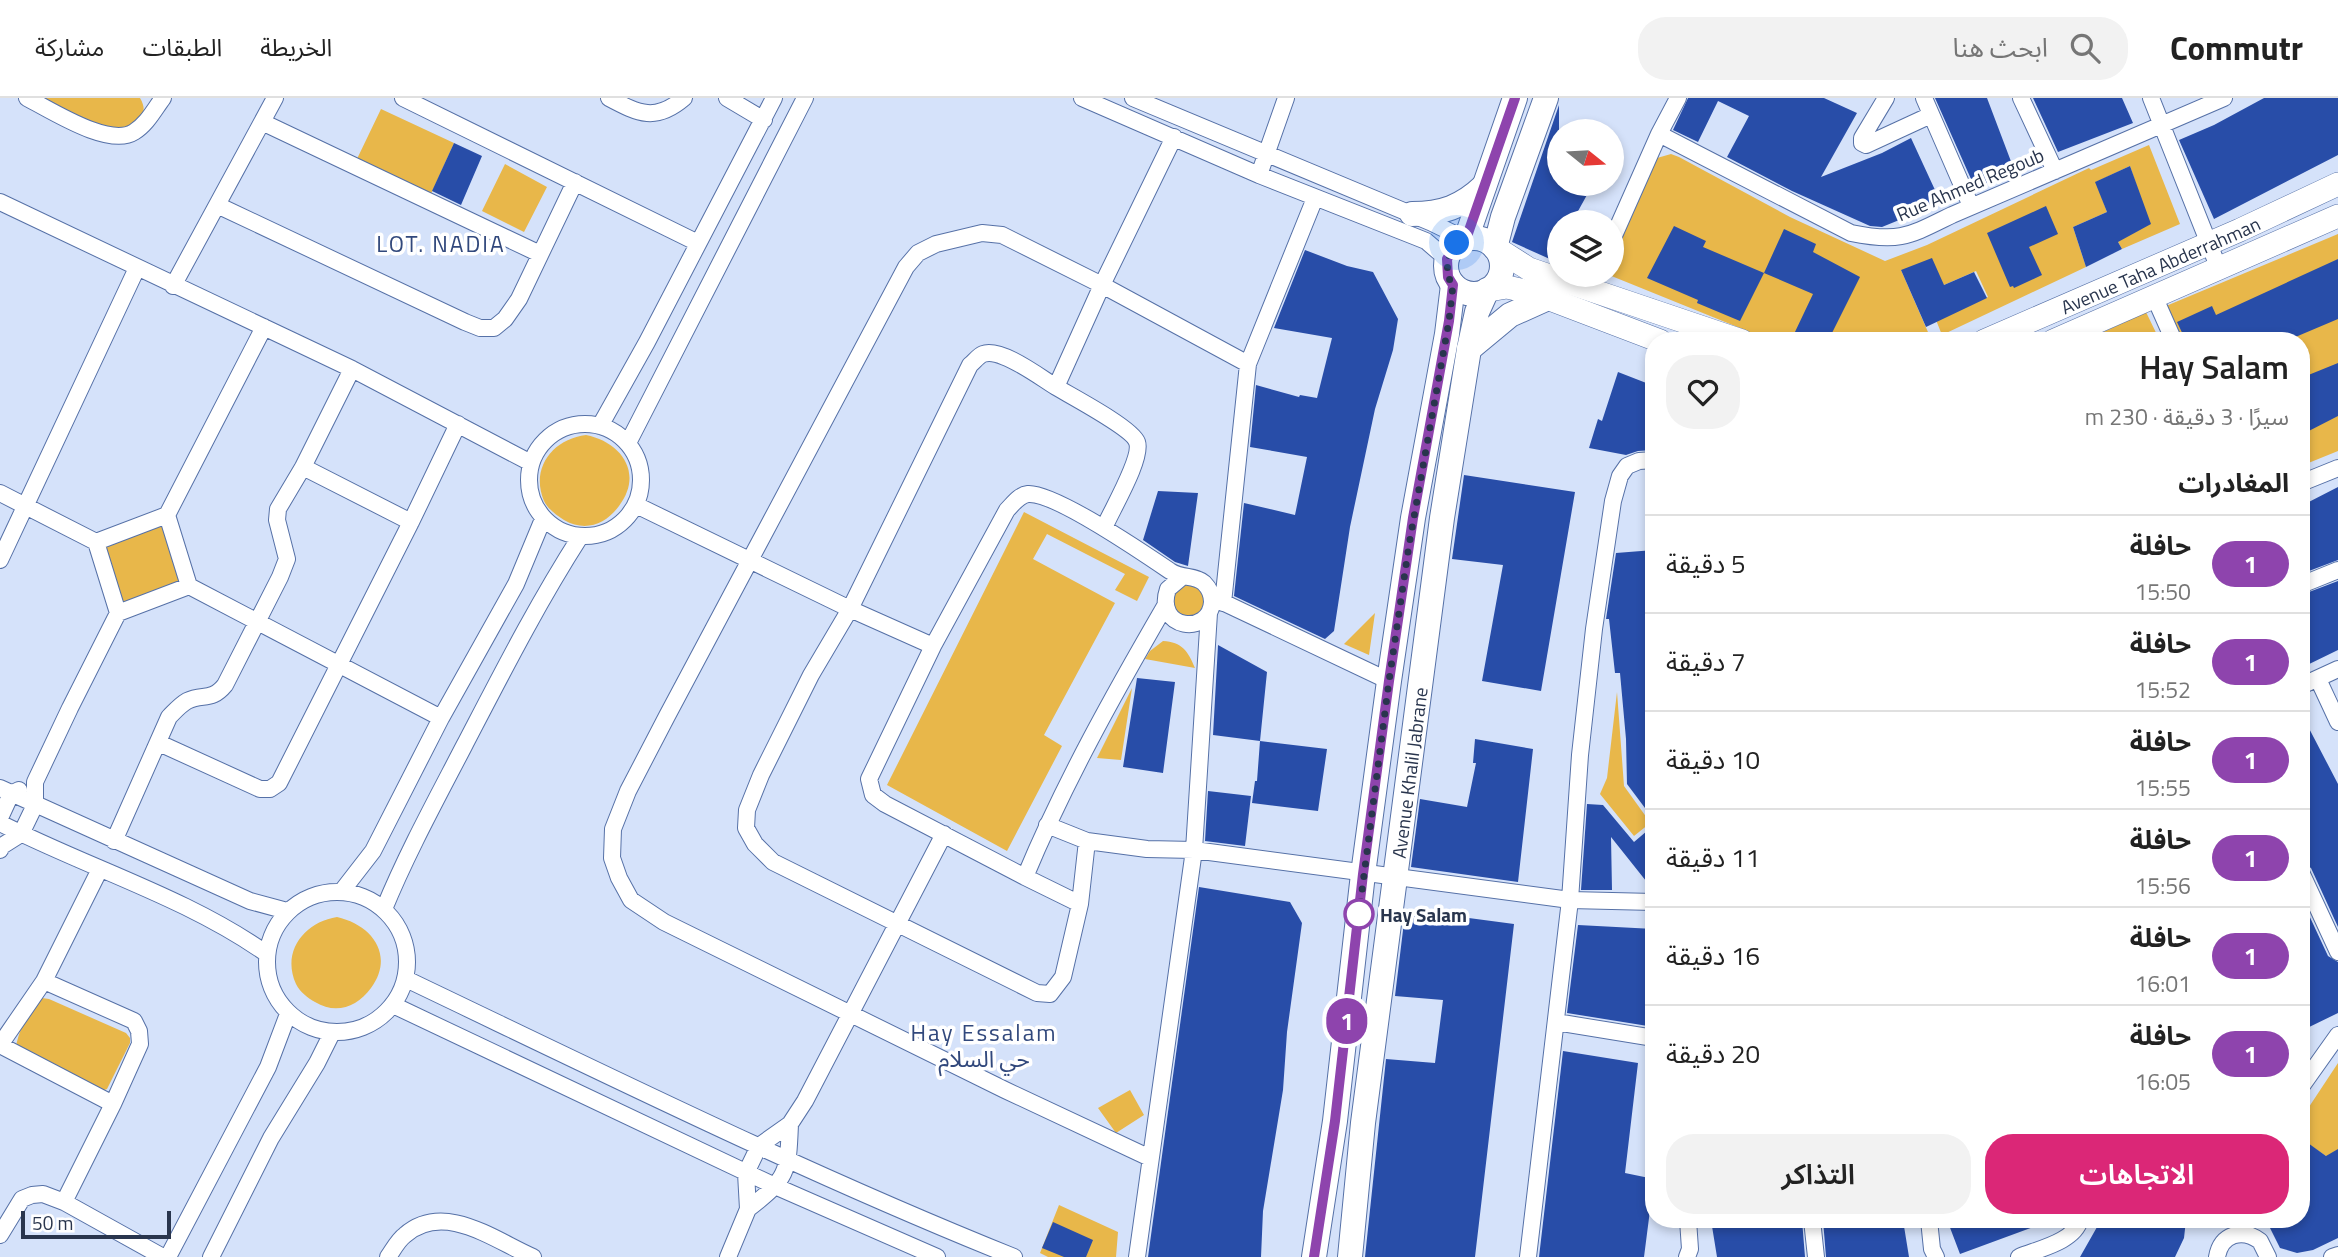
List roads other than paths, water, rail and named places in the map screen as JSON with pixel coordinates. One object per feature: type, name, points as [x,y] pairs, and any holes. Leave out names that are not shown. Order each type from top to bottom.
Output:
[{"type":"main road","points":[[1466,239],[1516,98]]},
{"type":"main road","points":[[1495,248],[1503,216],[1546,98]]},
{"type":"main road","points":[[1412,214],[1451,209],[1472,197],[1484,186]]},
{"type":"main road","points":[[1466,239],[1482,239],[1495,248],[1501,258],[1501,270],[1497,281],[1488,290],[1469,293],[1453,285],[1448,277],[1447,259],[1450,250],[1466,239]]},
{"type":"main road","name":"Avenue Khalil Jabrane","points":[[1314,1257],[1335,1121],[1363,874],[1389,681],[1413,518],[1447,334],[1453,285]]},
{"type":"main road","name":"Avenue Khalil Jabrane","points":[[1350,1257],[1363,1123],[1441,518],[1469,349],[1478,312],[1488,290]]},
{"type":"main road","points":[[1469,349],[1510,315],[1548,298]]},
{"type":"street","points":[[27,98],[94,131],[117,136],[132,134],[147,122],[163,98]]},
{"type":"street","points":[[173,286],[275,98]]},
{"type":"street","points":[[403,98],[698,243]]},
{"type":"street","points":[[609,98],[651,114],[670,111],[684,98]]},
{"type":"street","points":[[727,98],[764,120]]},
{"type":"street","points":[[600,426],[647,342],[774,98]]},
{"type":"street","points":[[628,443],[805,98]]},
{"type":"street","points":[[1082,98],[1258,175],[1426,241],[1447,259]]},
{"type":"street","points":[[1133,98],[1162,103],[1266,153],[1466,239]]},
{"type":"street","points":[[1258,175],[1286,98]]},
{"type":"street","points":[[1624,213],[1678,98]]},
{"type":"street","points":[[1886,98],[1862,138],[1862,143],[1871,144],[1931,115]]},
{"type":"street","points":[[1924,98],[1972,206]]},
{"type":"street","points":[[2021,98],[2055,171]]},
{"type":"street","points":[[2151,98],[2220,270]]},
{"type":"street","name":"Rue Ahmed Regoub","points":[[1659,134],[1851,233],[1881,239],[1911,236],[1972,206],[2224,98]]},
{"type":"street","points":[[262,122],[540,254]]},
{"type":"street","points":[[1056,387],[1174,137]]},
{"type":"street","points":[[217,205],[439,311],[480,328],[494,328],[505,319],[519,299],[575,182]]},
{"type":"street","name":"Avenue Taha Abderrahman","points":[[2005,332],[2338,184]]},
{"type":"street","points":[[1137,1257],[1194,850],[1215,604],[1248,364],[1315,198]]},
{"type":"street","points":[[0,202],[352,369],[531,463]]},
{"type":"street","name":"Avenue Taha Abderrahman","points":[[2073,332],[2220,270],[2338,216]]},
{"type":"street","points":[[1150,1158],[1005,1090],[664,922],[631,900],[612,858],[613,829],[628,791],[906,267],[918,253],[936,244],[982,233],[1002,235],[1102,285],[1248,364]]},
{"type":"street","points":[[1495,248],[1529,269],[1547,273]]},
{"type":"street","points":[[0,560],[137,268]]},
{"type":"street","points":[[1606,287],[1719,332]]},
{"type":"street","points":[[1488,290],[1517,288],[1645,335]]},
{"type":"street","points":[[2154,296],[2170,332]]},
{"type":"street","points":[[0,493],[96,542],[167,515],[264,327]]},
{"type":"street","points":[[1087,841],[1080,904],[1063,977],[1050,994],[1037,993],[773,862],[755,844],[746,828],[747,810],[761,775],[811,675],[850,609],[970,365],[981,355],[992,352],[1024,367],[1124,428],[1137,441],[1138,450],[1132,467],[1104,528]]},
{"type":"street","points":[[114,841],[169,717],[190,699],[209,698],[218,693],[225,685],[258,623],[287,559],[277,520],[278,509],[303,467],[352,369]]},
{"type":"street","points":[[159,743],[260,789],[270,789],[279,783],[458,424]]},
{"type":"street","points":[[574,425],[600,426],[612,430],[628,443],[641,473],[636,505],[626,519],[597,536],[580,537],[560,531],[543,519],[533,502],[528,482],[531,463],[540,445],[555,432],[574,425]]},
{"type":"street","points":[[1528,1257],[1570,900],[1580,755],[1594,629],[1613,501],[1620,476],[1627,466],[1645,461]]},
{"type":"street","points":[[303,467],[411,522]]},
{"type":"street","points":[[2310,479],[2338,468]]},
{"type":"street","points":[[1080,904],[884,804],[873,795],[870,788],[869,779],[933,646],[1007,510],[1018,498],[1027,494],[1038,496],[1104,528],[1181,578],[1198,579],[1209,589],[1215,604],[1389,681]]},
{"type":"street","points":[[636,505],[850,609],[933,646]]},
{"type":"street","points":[[167,515],[189,586],[441,718]]},
{"type":"street","points":[[342,891],[373,851],[441,718],[516,584],[543,519]]},
{"type":"street","points":[[384,909],[401,868],[497,680],[546,591],[580,537]]},
{"type":"street","points":[[96,542],[118,613]]},
{"type":"street","points":[[2310,581],[2338,570]]},
{"type":"street","points":[[1025,877],[1047,825],[1111,699],[1165,606],[1168,589],[1181,578]]},
{"type":"street","points":[[1,843],[21,834],[35,805],[35,782],[118,613],[189,586]]},
{"type":"street","points":[[1165,606],[1170,616],[1179,623],[1191,625],[1201,621],[1215,604]]},
{"type":"street","points":[[2310,682],[2338,669]]},
{"type":"street","points":[[2318,679],[2338,722]]},
{"type":"street","points":[[5,791],[35,782]]},
{"type":"street","points":[[5,791],[250,901],[287,911]]},
{"type":"street","points":[[5,791],[0,821],[21,834],[167,899],[240,936],[267,954]]},
{"type":"street","points":[[1047,825],[1087,841],[1147,849],[1194,850],[1570,900],[1645,902]]},
{"type":"street","points":[[728,1257],[748,1209],[747,1173],[759,1146],[790,1124],[852,1014],[944,834]]},
{"type":"street","points":[[100,869],[44,981],[0,1045],[113,1104]]},
{"type":"street","points":[[342,891],[372,900],[384,909],[395,920],[402,933],[408,963],[406,979],[393,1004],[377,1021],[355,1030],[332,1033],[309,1027],[288,1014],[275,996],[268,976],[267,954],[273,931],[287,911],[303,899],[322,892],[342,891]]},
{"type":"street","points":[[2310,891],[2338,952]]},
{"type":"street","points":[[406,979],[789,1161],[1014,1257]]},
{"type":"street","points":[[44,981],[134,1021],[139,1031],[140,1044],[64,1202]]},
{"type":"street","points":[[393,1004],[776,1187],[937,1257]]},
{"type":"street","points":[[0,1235],[5,1211],[22,1199],[43,1194],[64,1202],[166,1257],[268,1067],[288,1014]]},
{"type":"street","points":[[1556,1021],[1645,1036]]},
{"type":"street","points":[[211,1257],[271,1138],[332,1033]]},
{"type":"street","points":[[2310,1074],[2338,1035]]},
{"type":"street","points":[[748,1209],[776,1187],[789,1161],[790,1124]]},
{"type":"street","points":[[388,1257],[404,1235],[438,1220],[466,1225],[533,1257]]},
{"type":"street","points":[[1687,1257],[1690,1249],[1689,1228]]},
{"type":"street","points":[[1813,1228],[1816,1257]]},
{"type":"street","points":[[1930,1228],[1932,1249],[1936,1257]]},
{"type":"street","points":[[2022,1256],[2064,1239],[2075,1228]]},
{"type":"street","points":[[2217,1257],[2222,1243],[2233,1228]]},
{"type":"street","points":[[2236,1228],[2260,1241],[2268,1257]]},
{"type":"street","points":[[2332,1257],[2338,1255]]},
{"type":"place","name":"Hay Salam","points":[[1359,914]]},
{"type":"district","name":"LOT. NADIA","points":[[441,243]]},
{"type":"district","name":"Hay Essalam حي السلام","points":[[984,1045]]}]
